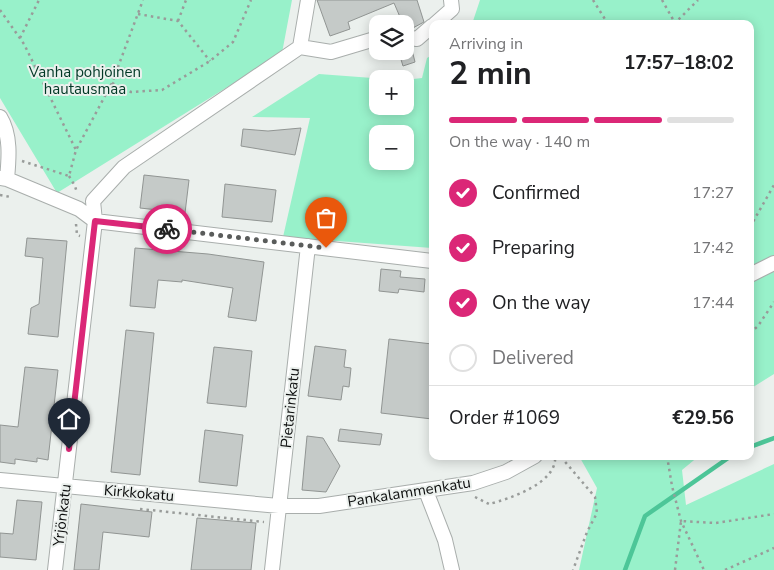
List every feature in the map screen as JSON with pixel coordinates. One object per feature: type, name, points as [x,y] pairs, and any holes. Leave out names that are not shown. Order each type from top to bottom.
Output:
[{"type":"street","points":[[308,0],[300,47],[331,52],[369,41]]},
{"type":"street","points":[[440,20],[452,9],[450,0]]},
{"type":"street","points":[[414,38],[417,39],[429,29]]},
{"type":"street","name":"Yrjönkatu","points":[[55,570],[95,221],[93,202],[124,167],[300,47]]},
{"type":"street","points":[[0,117],[5,126],[9,157],[4,178],[79,209],[95,221],[429,261]]},
{"type":"street","name":"Pietarinkatu","points":[[272,570],[308,246]]},
{"type":"street","points":[[754,273],[774,263]]},
{"type":"street","name":"Pankalammenkatu","points":[[279,506],[320,506],[474,483],[506,472],[528,460]]},
{"type":"street","name":"Kirkkokatu","points":[[0,480],[279,506]]},
{"type":"street","points":[[426,491],[445,540],[452,570]]},
{"type":"path","points":[[20,38],[40,0]]},
{"type":"path","points":[[9,157],[69,176],[76,150],[112,83],[143,0]]},
{"type":"path","points":[[178,21],[186,0]]},
{"type":"path","points":[[112,83],[131,92],[162,90],[210,61],[233,42],[251,0]]},
{"type":"path","points":[[593,0],[606,20]]},
{"type":"path","points":[[662,0],[673,20]]},
{"type":"path","points":[[679,20],[698,0]]},
{"type":"path","points":[[0,10],[20,38],[76,150]]},
{"type":"path","points":[[138,14],[178,21],[210,61]]},
{"type":"path","points":[[754,220],[774,185]]},
{"type":"path","points":[[754,330],[774,302]]},
{"type":"path","points":[[564,460],[595,497],[598,513],[587,532],[573,570]]},
{"type":"path","points":[[668,460],[681,521],[704,570]]},
{"type":"path","points":[[681,521],[716,523],[774,514]]},
{"type":"path","points":[[675,570],[681,521]]},
{"type":"path","points":[[725,570],[774,548]]},
{"type":"green space","name":"Vanha pohjoinen hautausmaa","points":[[0,0],[292,0],[282,53],[57,193],[0,98]]},
{"type":"green space","points":[[480,0],[774,0],[774,374],[754,386],[754,20],[473,20]]},
{"type":"green space","points":[[429,57],[429,248],[283,237],[310,118],[252,117],[319,74],[369,78],[369,115],[414,115],[414,79],[422,78],[427,58]]},
{"type":"green space","points":[[581,460],[694,460],[682,470],[686,505],[774,464],[774,570],[579,570],[597,488]]},
{"type":"building","points":[[317,0],[417,0],[424,22],[414,27],[414,15],[399,15],[394,3],[348,22],[350,29],[330,36]]},
{"type":"building","points":[[414,58],[415,62],[403,66],[401,60],[414,60]]},
{"type":"building","points":[[301,128],[295,155],[241,146],[243,129],[268,131]]},
{"type":"building","points":[[144,175],[189,180],[185,213],[140,208]]},
{"type":"building","points":[[225,184],[276,190],[272,222],[222,217]]},
{"type":"building","points":[[27,238],[67,241],[58,337],[28,334],[31,308],[39,304],[43,258],[25,256]]},
{"type":"building","points":[[135,248],[208,254],[264,262],[256,321],[228,317],[233,288],[182,280],[182,282],[158,280],[155,308],[130,306]]},
{"type":"building","points":[[381,269],[401,271],[400,277],[425,279],[424,292],[399,289],[398,293],[379,291]]},
{"type":"building","points":[[126,330],[154,333],[140,475],[111,472]]},
{"type":"building","points":[[389,339],[429,344],[429,419],[381,413]]},
{"type":"building","points":[[315,346],[346,350],[344,367],[351,368],[349,387],[343,386],[341,400],[308,396]]},
{"type":"building","points":[[214,347],[252,351],[246,407],[207,403]]},
{"type":"building","points":[[25,367],[58,370],[48,460],[37,458],[37,462],[15,459],[15,464],[0,462],[0,425],[18,427]]},
{"type":"building","points":[[340,429],[382,434],[380,445],[338,441]]},
{"type":"building","points":[[205,430],[243,435],[237,486],[199,482]]},
{"type":"building","points":[[307,436],[323,438],[340,466],[326,492],[302,490]]},
{"type":"building","points":[[17,500],[42,502],[36,560],[0,557],[0,533],[13,534]]},
{"type":"building","points":[[81,504],[152,512],[149,537],[103,532],[99,570],[74,570]]},
{"type":"building","points":[[197,518],[256,523],[251,570],[191,570]]},
{"type":"waterway","points":[[754,446],[774,438]]},
{"type":"waterway","points":[[625,570],[645,516],[725,460]]},
{"type":"way so far","points":[[167,229],[326,248]]},
{"type":"route","points":[[69,449],[95,221],[167,229]]}]
